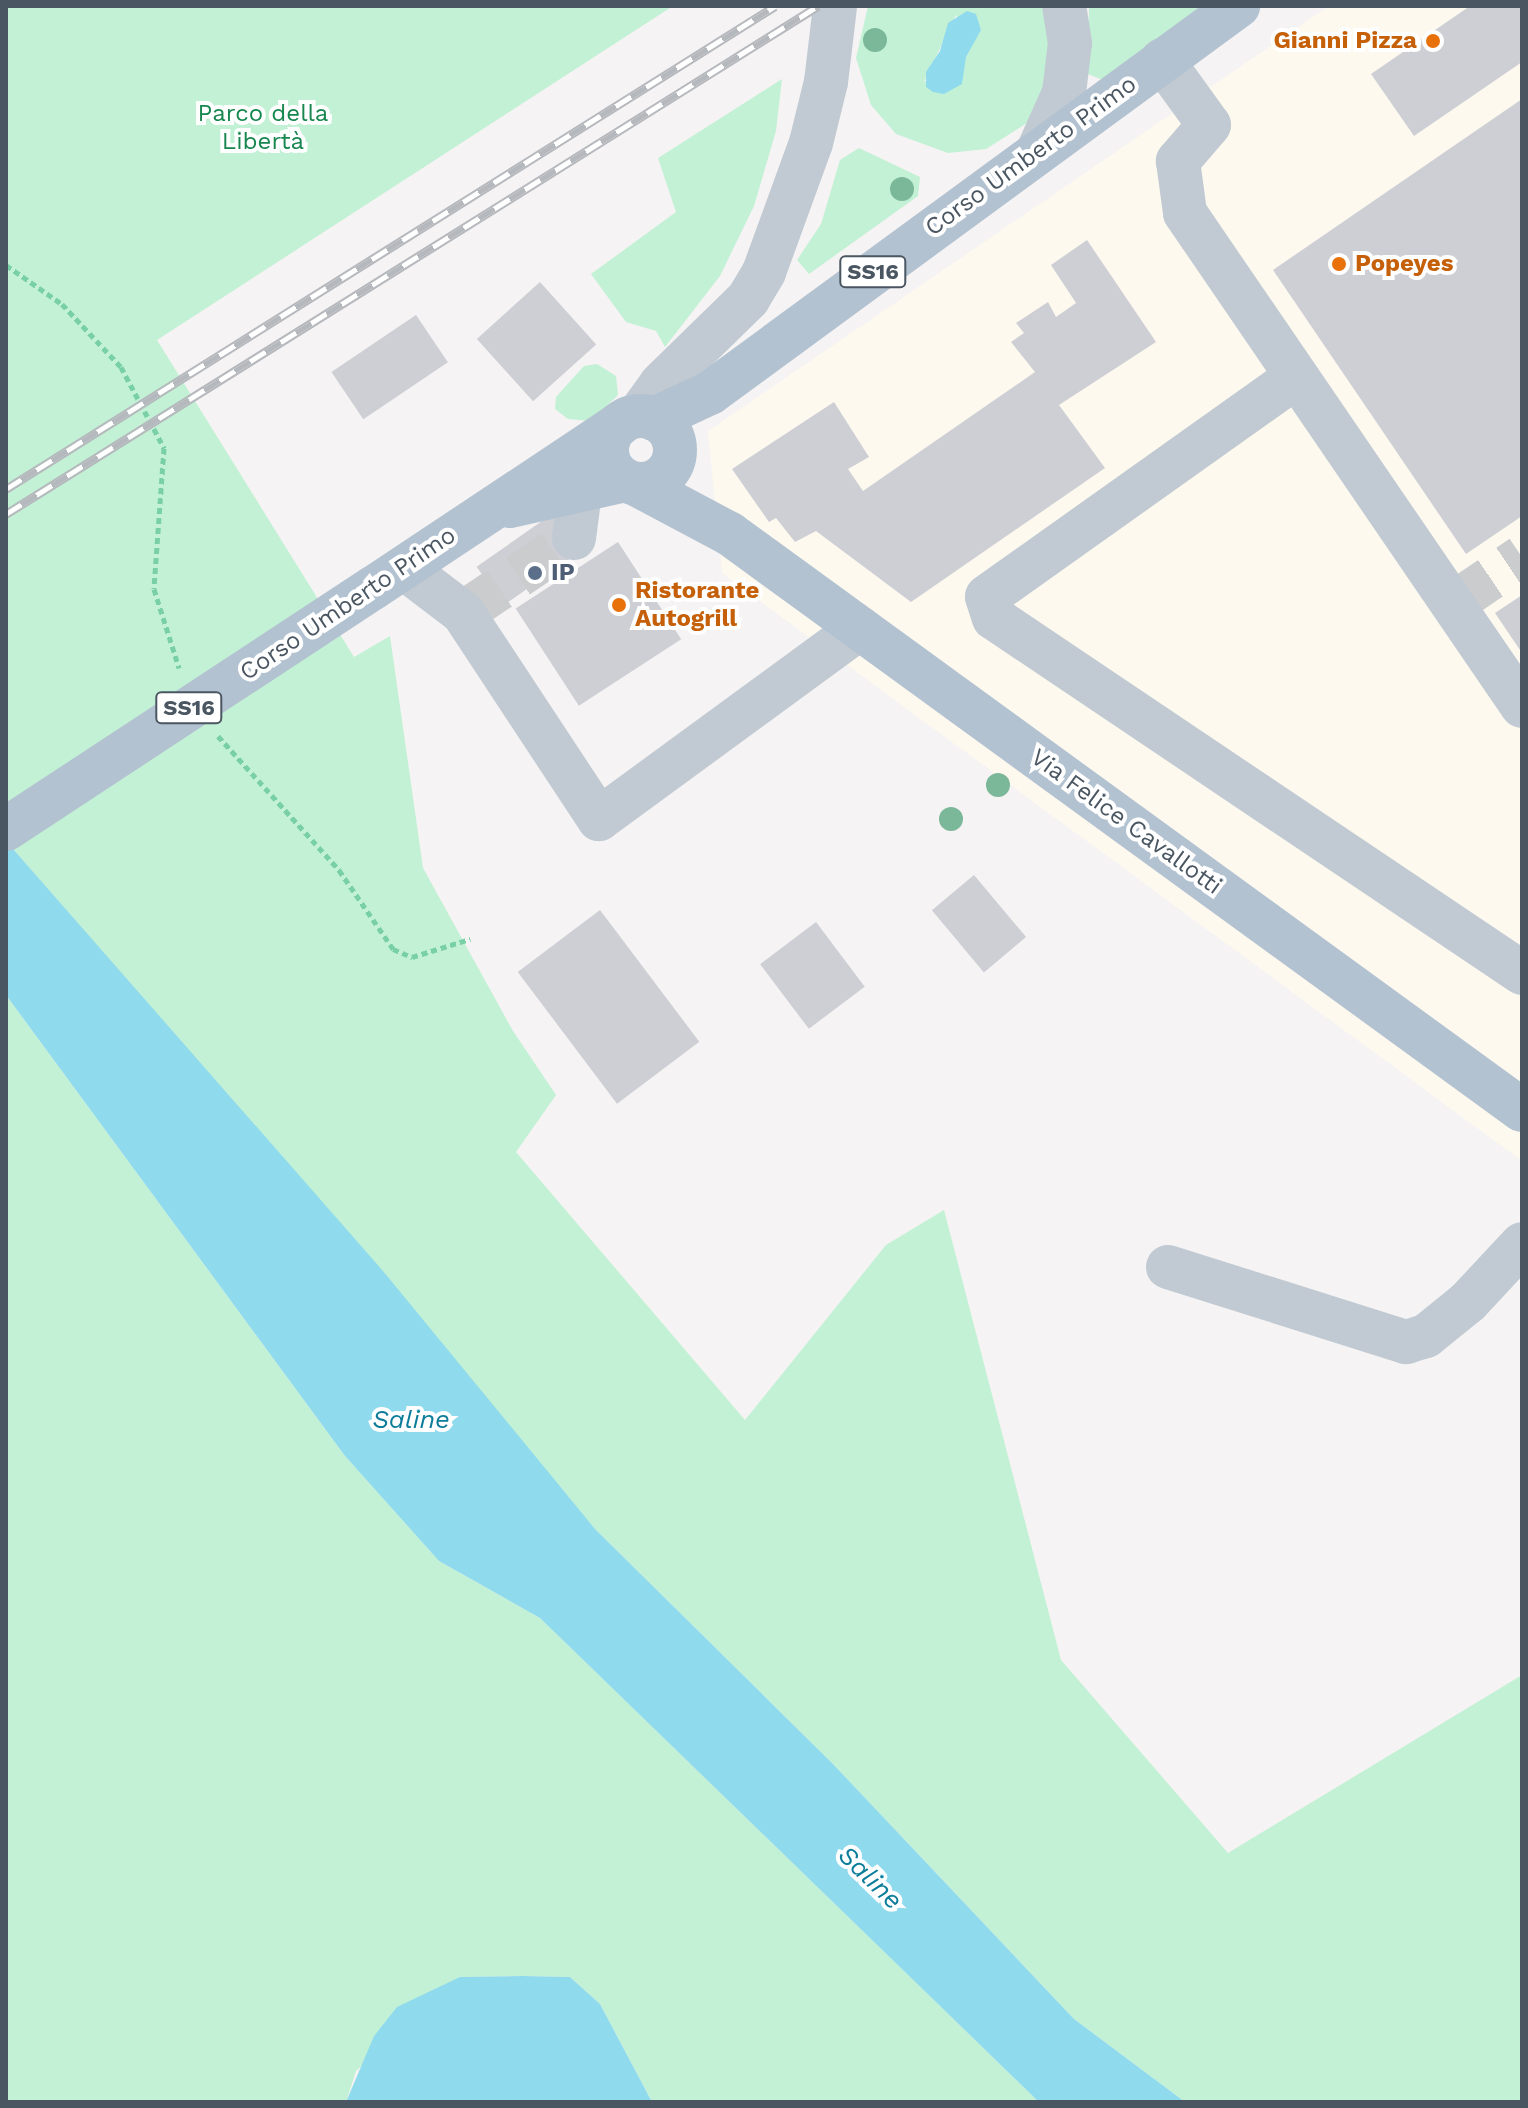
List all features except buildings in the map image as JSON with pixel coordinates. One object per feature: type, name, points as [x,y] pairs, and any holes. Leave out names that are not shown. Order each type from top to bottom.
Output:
[{"type":"main road","name":"Corso Umberto Primo","points":[[488,510],[580,492],[646,449],[710,393],[1238,6]]},
{"type":"main road","name":"Corso Umberto Primo","points":[[6,829],[488,510],[646,449]]},
{"type":"main road","name":"Via Felice Cavallotti","points":[[646,449],[730,534],[1522,1110]]},
{"type":"street","points":[[646,449],[661,384],[748,299],[764,272],[811,143],[826,82],[835,6]]},
{"type":"street","points":[[1038,151],[1064,93],[1070,43],[1064,6]]},
{"type":"street","points":[[1162,60],[1209,125],[1178,161],[1185,213],[1522,706]]},
{"type":"street","points":[[1296,377],[987,597],[994,618],[1522,973]]},
{"type":"street","points":[[574,538],[580,492]]},
{"type":"street","points":[[389,578],[463,613],[599,819],[860,628]]},
{"type":"street","points":[[1168,1267],[1406,1342],[1426,1336],[1468,1302],[1522,1244]]},
{"type":"path","points":[[6,265],[62,304],[121,367],[164,448],[154,589],[172,656],[187,683]]},
{"type":"path","points":[[211,723],[226,750],[339,870],[393,949],[412,957],[470,939]]},
{"type":"shaded area","points":[[1329,6],[1522,6],[1522,1161],[722,573],[708,431]]},
{"type":"green space","name":"Parco della Libertà","points":[[6,6],[673,6],[157,340],[354,657],[390,636],[423,868],[513,1031],[556,1095],[516,1152],[745,1420],[886,1245],[944,1210],[1061,1660],[1228,1853],[1522,1675],[1522,2102],[1185,2102],[1074,2019],[833,1764],[595,1529],[6,841]]},
{"type":"green space","points":[[868,6],[1045,6],[1056,66],[1032,120],[986,149],[948,153],[896,134],[871,105],[856,58]],"holes":[[[956,15],[971,48],[966,57],[924,82]]]},
{"type":"green space","points":[[1089,6],[1201,6],[1103,80],[1088,74]]},
{"type":"green space","points":[[782,79],[776,131],[754,206],[720,276],[665,347],[656,331],[626,322],[591,274],[676,212],[658,158]]},
{"type":"green space","points":[[859,148],[920,177],[918,196],[809,274],[797,260],[821,224],[840,160]]},
{"type":"green space","points":[[597,364],[616,376],[618,395],[591,421],[568,419],[555,409],[556,397],[584,366]]},
{"type":"green space","points":[[6,995],[345,1456],[439,1561],[540,1618],[1039,2102],[652,2102],[600,2004],[570,1977],[522,1976],[460,1977],[356,2071],[346,2102],[6,2102]]},
{"type":"water","points":[[967,11],[976,14],[981,30],[966,57],[962,84],[944,94],[933,92],[926,87],[926,72],[940,51],[948,23]]},
{"type":"water","name":"Saline","points":[[6,841],[383,1271],[595,1529],[833,1764],[1074,2019],[1185,2102],[1039,2102],[540,1618],[439,1561],[345,1456],[6,995]]},
{"type":"water","points":[[460,1977],[570,1977],[600,2004],[652,2102],[346,2102],[374,2036],[397,2007]]},
{"type":"tunnel","points":[[463,613],[574,538]]},
{"type":"tunnel","points":[[1454,603],[1522,557]]},
{"type":"railway","points":[[6,489],[775,6]]},
{"type":"railway","points":[[6,514],[818,6]]},
{"type":"place","name":"Gianni Pizza","points":[[1433,41]]},
{"type":"place","name":"Popeyes","points":[[1339,264]]},
{"type":"place","name":"IP","points":[[535,573]]},
{"type":"place","name":"Ristorante Autogrill","points":[[619,605]]}]
